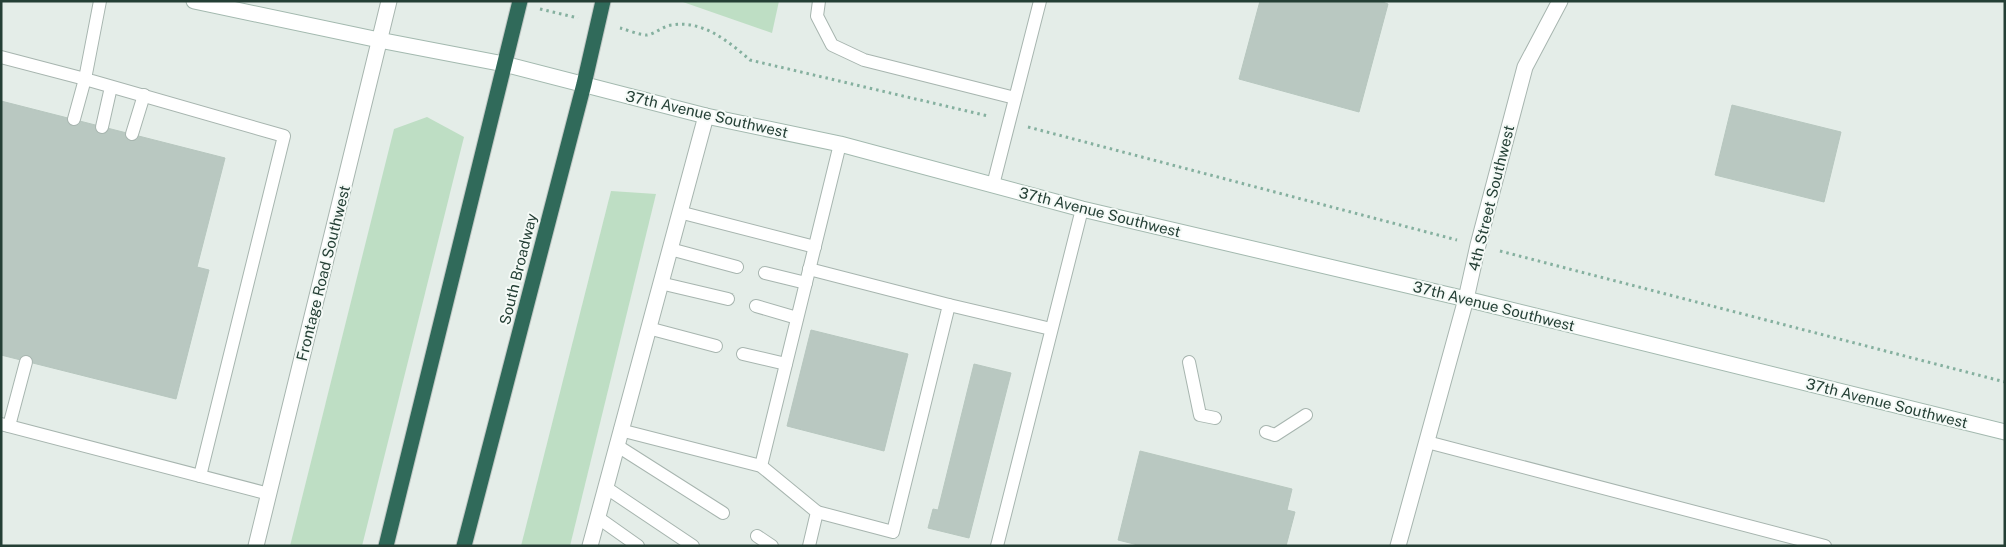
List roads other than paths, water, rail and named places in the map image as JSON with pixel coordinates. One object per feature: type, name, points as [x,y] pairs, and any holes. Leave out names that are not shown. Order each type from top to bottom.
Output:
[{"type":"highway","points":[[386,546],[520,1]]},
{"type":"highway","name":"South Broadway","points":[[464,546],[584,84],[603,1]]},
{"type":"street","name":"37th Avenue Southwest","points":[[194,1],[240,6],[380,40],[504,64],[706,116],[840,144],[1082,209],[1466,299],[2005,432]]},
{"type":"street","name":"Frontage Road Southwest","points":[[256,546],[389,1]]},
{"type":"street","name":"4th Street Southwest","points":[[1398,546],[1466,299],[1525,67],[1560,1]]},
{"type":"street","points":[[590,546],[706,116]]},
{"type":"lane","points":[[74,119],[85,79],[100,1]]},
{"type":"lane","points":[[819,1],[817,16],[832,45],[864,60],[1015,98]]},
{"type":"lane","points":[[993,185],[1040,1]]},
{"type":"lane","points":[[1,58],[144,95],[284,136],[200,476]]},
{"type":"lane","points":[[102,127],[111,87]]},
{"type":"lane","points":[[132,134],[144,95]]},
{"type":"lane","points":[[761,466],[840,144]]},
{"type":"lane","points":[[997,546],[1082,209]]},
{"type":"lane","points":[[680,212],[815,247]]},
{"type":"lane","points":[[670,249],[737,266]]},
{"type":"lane","points":[[809,269],[1051,329]]},
{"type":"lane","points":[[765,274],[806,283]]},
{"type":"lane","points":[[660,283],[728,299]]},
{"type":"lane","points":[[620,430],[761,466],[817,512],[893,532],[949,305]]},
{"type":"lane","points":[[756,306],[797,318]]},
{"type":"lane","points":[[648,328],[716,346]]},
{"type":"lane","points":[[744,354],[786,364]]},
{"type":"lane","points":[[26,362],[5,425],[269,494]]},
{"type":"lane","points":[[1188,362],[1200,415],[1215,418]]},
{"type":"lane","points":[[1266,432],[1275,434],[1306,415]]},
{"type":"lane","points":[[1427,442],[1825,546]]},
{"type":"lane","points":[[616,446],[723,513]]},
{"type":"lane","points":[[605,487],[693,546]]},
{"type":"lane","points":[[809,546],[817,512]]},
{"type":"lane","points":[[597,517],[638,546]]},
{"type":"lane","points":[[756,536],[772,546]]}]
